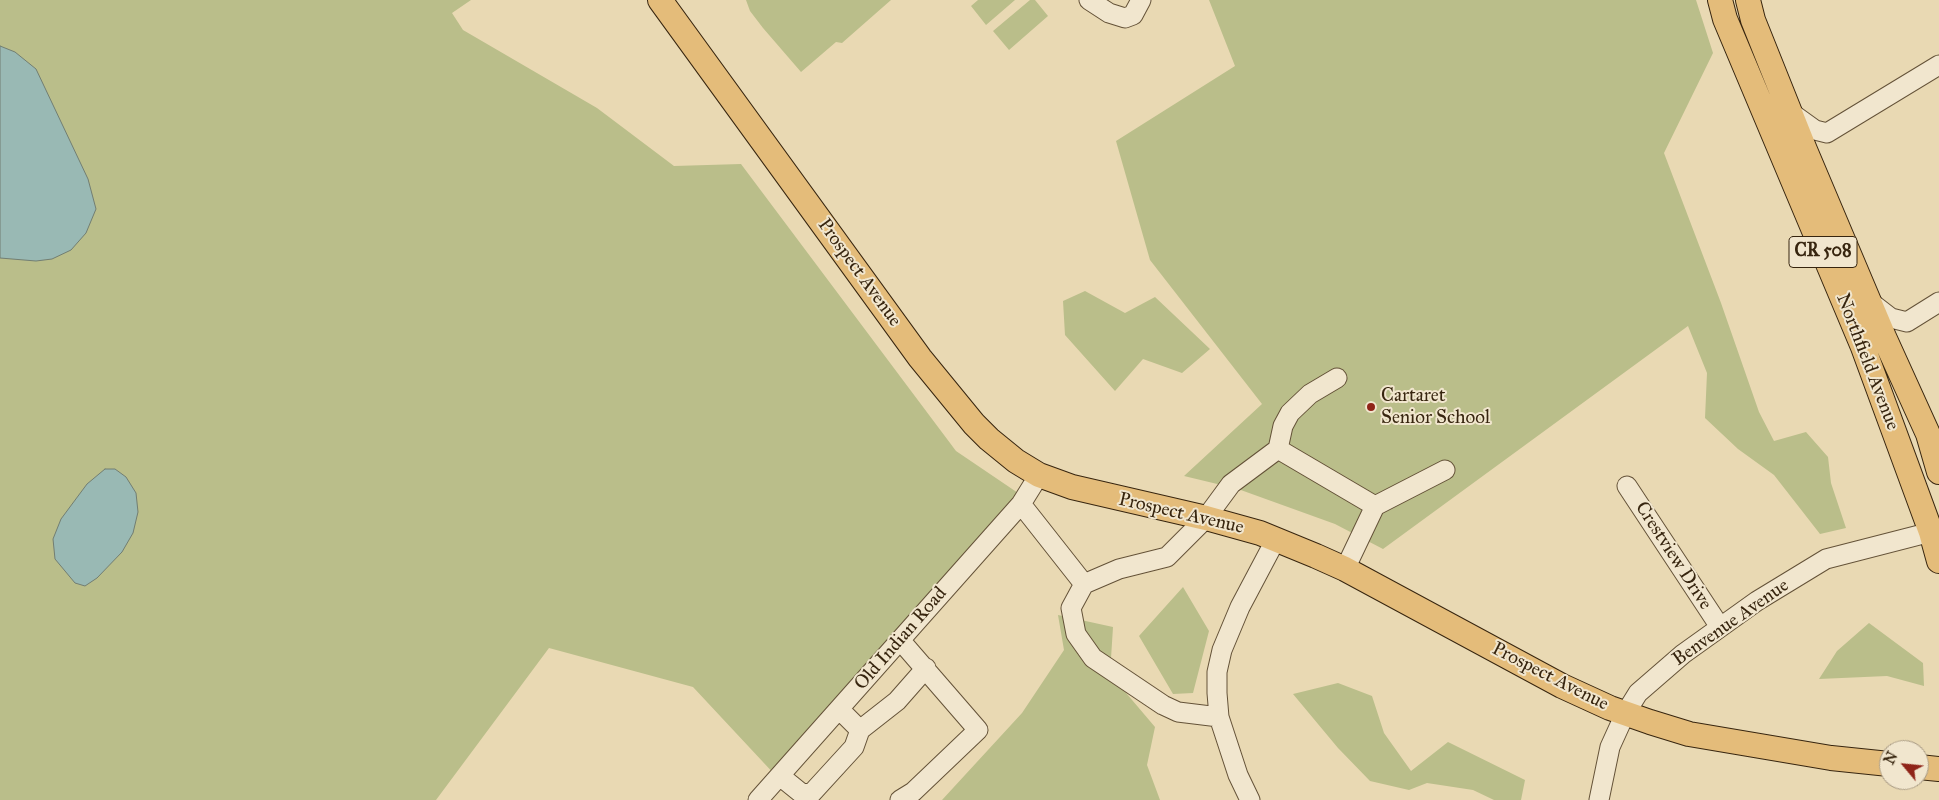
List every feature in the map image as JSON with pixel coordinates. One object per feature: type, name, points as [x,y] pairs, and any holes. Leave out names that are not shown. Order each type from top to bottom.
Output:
[{"type":"main road","name":"Prospect Avenue","points":[[660,0],[920,358],[952,399],[1005,454],[1039,475],[1100,495],[1206,518],[1276,539],[1346,569],[1562,686],[1625,714],[1689,734],[1831,758],[1879,763]]},
{"type":"main road","name":"Northfield Avenue","points":[[1720,0],[1725,19],[1869,301],[1928,434],[1939,472]]},
{"type":"main road","name":"Northfield Avenue","points":[[1748,0],[1753,20],[1790,112],[1794,154],[1863,347],[1935,531],[1939,561]]},
{"type":"main road","points":[[1863,347],[1884,337]]},
{"type":"street","points":[[1089,0],[1109,13],[1125,18],[1133,15],[1141,0]]},
{"type":"street","points":[[1790,112],[1815,130],[1827,133],[1939,65]]},
{"type":"street","points":[[1869,301],[1891,318],[1907,322],[1939,302]]},
{"type":"street","points":[[1219,717],[1178,712],[1163,705],[1093,658],[1076,634],[1071,608],[1084,584],[1119,569],[1167,557],[1206,518],[1231,484],[1278,450],[1283,426],[1290,413],[1310,394],[1337,378]]},
{"type":"street","points":[[1278,450],[1375,506]]},
{"type":"street","points":[[1346,569],[1375,506],[1445,470]]},
{"type":"street","name":"Old Indian Road","points":[[758,800],[1021,504],[1039,475]]},
{"type":"street","name":"Crestview Drive","points":[[1627,486],[1720,627]]},
{"type":"street","points":[[1021,504],[1084,584]]},
{"type":"street","name":"Benvenue Avenue","points":[[1599,800],[1610,747],[1625,714],[1638,694],[1683,654],[1757,601],[1826,559],[1935,531]]},
{"type":"street","points":[[1250,800],[1238,775],[1219,717],[1217,672],[1222,650],[1240,607],[1276,539]]},
{"type":"street","points":[[900,640],[978,730],[913,792],[900,800]]},
{"type":"street","points":[[780,776],[801,792],[811,794],[854,747],[860,730],[897,701],[926,668]]},
{"type":"street","points":[[839,709],[860,730]]},
{"type":"green space","points":[[0,0],[471,0],[452,13],[463,30],[597,108],[674,166],[741,164],[956,451],[1021,495],[777,777],[693,687],[549,648],[436,800],[0,800]]},
{"type":"green space","points":[[746,0],[891,0],[842,43],[836,42],[801,72],[750,11]]},
{"type":"green space","points":[[978,0],[1015,0],[986,25],[971,6]]},
{"type":"green space","points":[[1030,0],[1035,0],[1048,16],[1009,50],[993,31]]},
{"type":"green space","points":[[1209,0],[1696,0],[1713,53],[1664,153],[1721,303],[1759,412],[1774,441],[1806,432],[1828,457],[1831,483],[1846,528],[1820,534],[1774,475],[1738,449],[1705,418],[1707,373],[1688,326],[1383,549],[1335,524],[1238,489],[1184,476],[1262,404],[1150,260],[1116,141],[1235,66]]},
{"type":"green space","points":[[1085,291],[1125,313],[1155,297],[1210,349],[1182,373],[1143,359],[1115,391],[1065,335],[1063,301]]},
{"type":"green space","points":[[1183,587],[1209,631],[1193,693],[1173,694],[1139,636]]},
{"type":"green space","points":[[1058,615],[1113,627],[1110,674],[1155,727],[1147,765],[1160,800],[942,800],[1022,713],[1064,650]]},
{"type":"green space","points":[[1869,623],[1923,663],[1924,686],[1887,676],[1819,679],[1837,651]]},
{"type":"green space","points":[[1338,683],[1372,696],[1384,733],[1411,771],[1448,742],[1525,780],[1521,800],[1494,800],[1473,790],[1427,783],[1409,790],[1370,781],[1338,748],[1293,694]]},
{"type":"water","points":[[0,46],[15,52],[36,69],[88,179],[96,209],[86,233],[71,250],[52,259],[36,261],[0,258]]},
{"type":"water","points":[[105,469],[115,469],[126,477],[136,493],[138,512],[133,533],[122,552],[97,578],[85,586],[75,583],[55,559],[53,539],[61,519],[87,484]]},
{"type":"place","name":"Cartaret Senior School","points":[[1371,407]]}]
